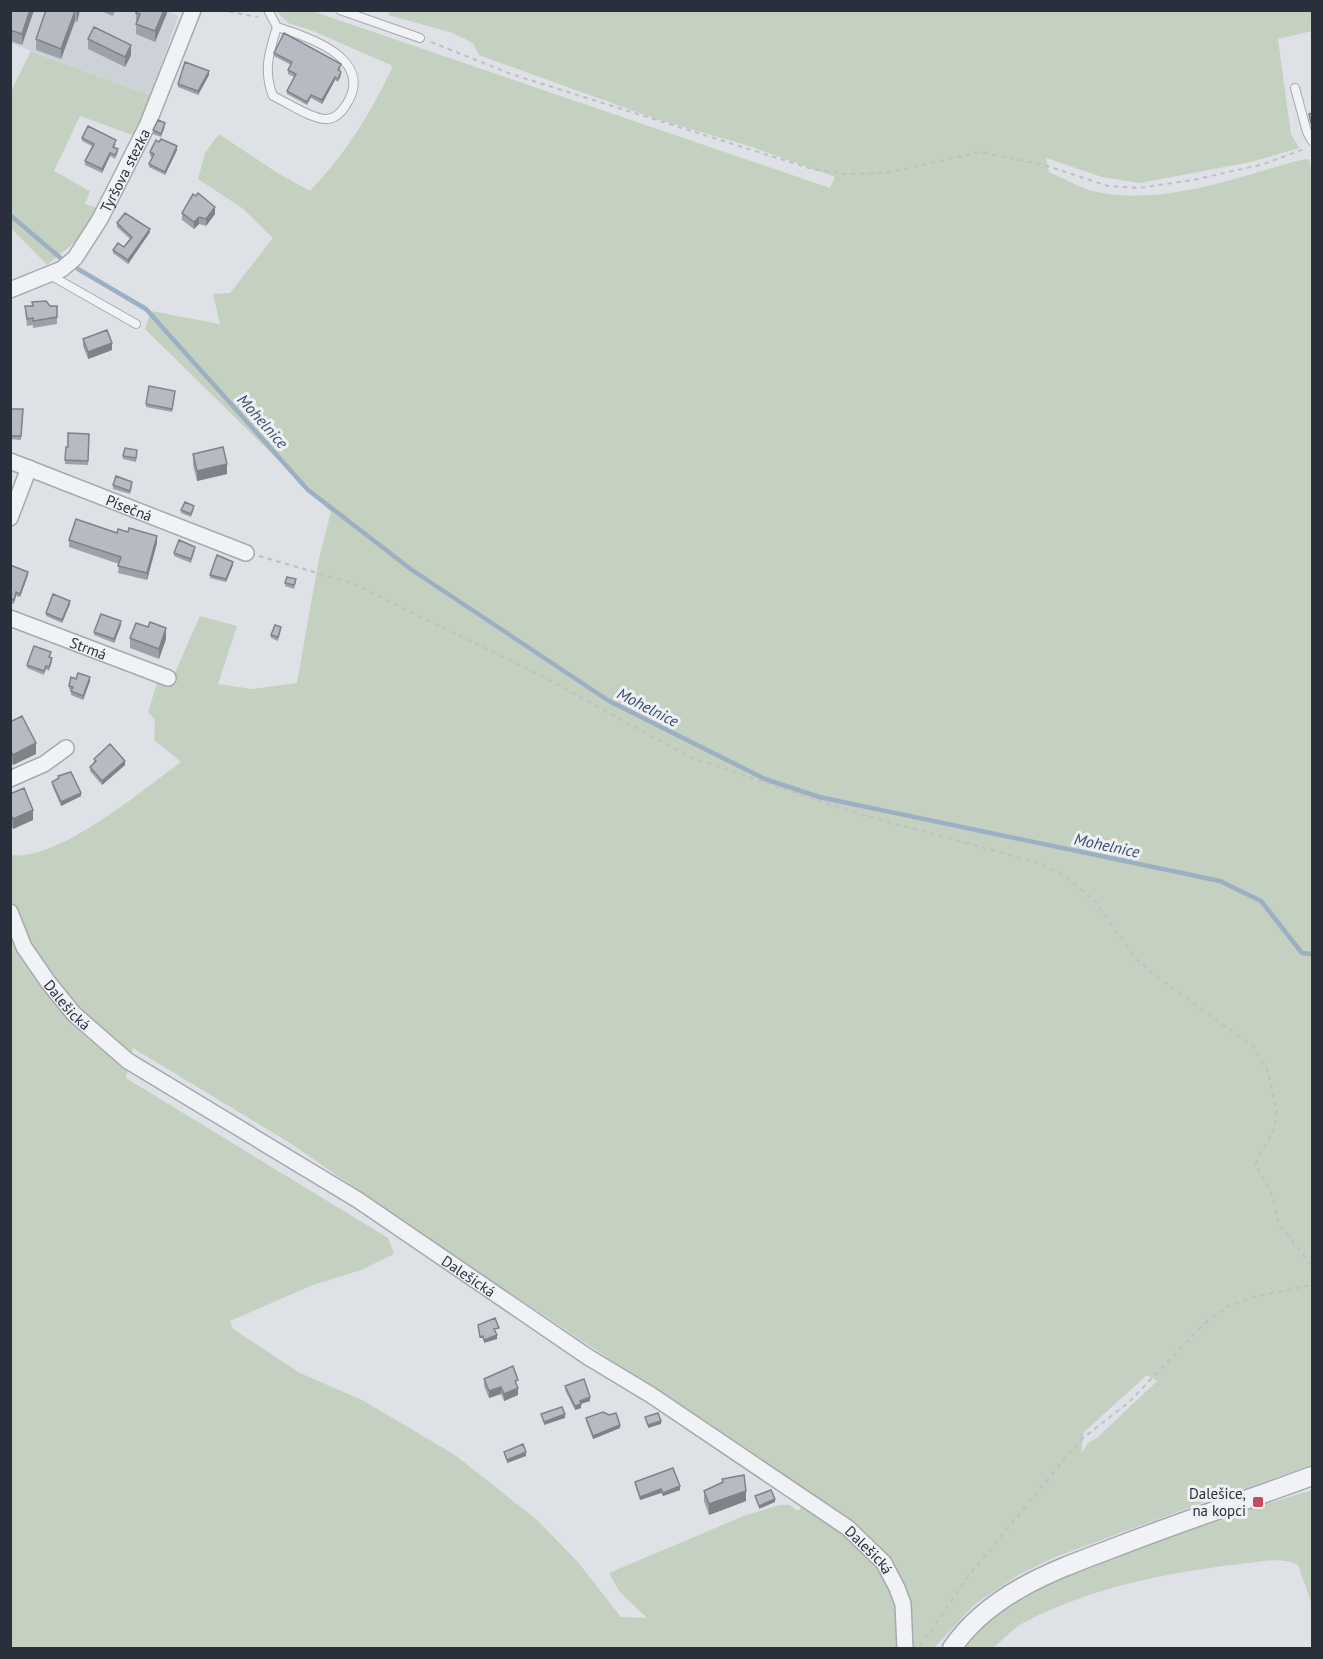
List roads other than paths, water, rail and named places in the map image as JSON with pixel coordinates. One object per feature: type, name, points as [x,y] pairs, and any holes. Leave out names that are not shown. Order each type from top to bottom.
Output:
[{"type":"street","name":"Tyršova stezka","points":[[10,290],[50,275],[75,258],[100,219],[147,126],[193,10]]},
{"type":"street","name":"Písečná","points":[[10,461],[246,553]]},
{"type":"street","points":[[10,518],[29,468]]},
{"type":"street","name":"Strmá","points":[[10,618],[168,678]]},
{"type":"street","points":[[10,779],[44,764],[66,748]]},
{"type":"street","name":"Dalešická","points":[[10,912],[24,947],[48,982],[74,1014],[128,1061],[358,1200],[588,1357],[651,1395],[717,1442],[848,1528],[884,1563],[897,1588],[903,1604],[906,1648]]},
{"type":"street","points":[[951,1648],[993,1606],[1034,1580],[1196,1516],[1312,1476]]},
{"type":"lane","points":[[340,10],[420,38]]},
{"type":"lane","points":[[270,14],[277,27],[309,37],[336,52],[349,66],[352,93],[344,109],[335,117],[324,119],[273,96],[267,82],[266,63],[277,27]]},
{"type":"lane","points":[[1294,88],[1307,132],[1312,141]]},
{"type":"lane","points":[[50,275],[136,324]]},
{"type":"waterway","name":"Mohelnice","points":[[10,215],[63,260]]},
{"type":"waterway","name":"Mohelnice","points":[[78,269],[146,309],[308,490],[412,570],[609,701],[765,779],[819,797],[1220,881],[1261,901],[1302,953],[1312,954]]},
{"type":"place","name":"Dalešice, na kopci","points":[[1258,1502]]}]
